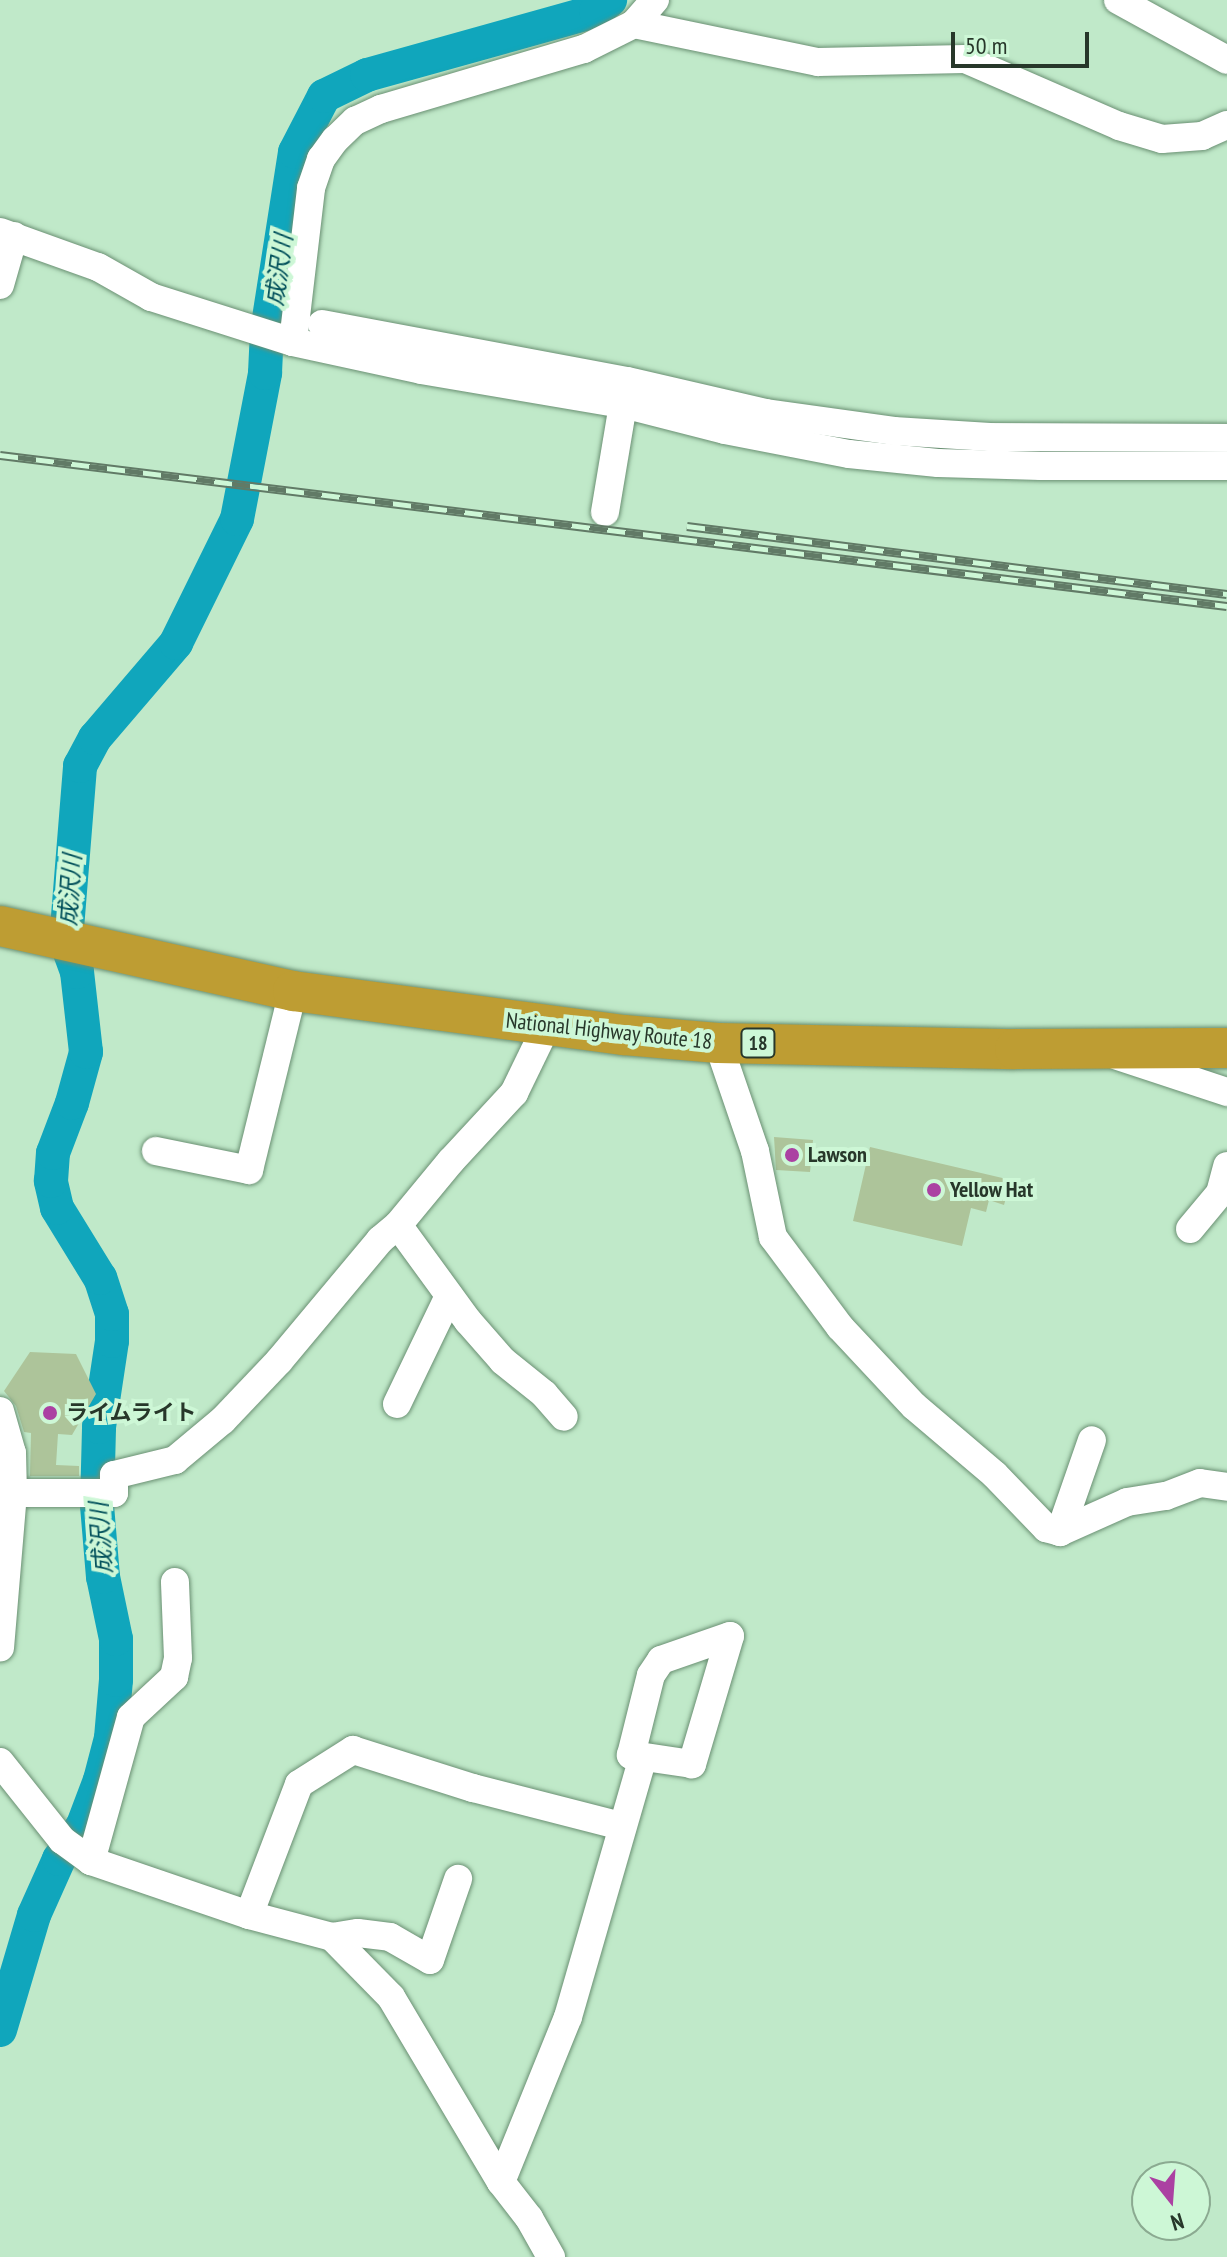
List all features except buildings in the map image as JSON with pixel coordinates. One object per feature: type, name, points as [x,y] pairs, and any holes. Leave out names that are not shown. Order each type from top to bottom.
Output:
[{"type":"highway","name":"National Highway Route 18","points":[[0,926],[104,946],[293,991],[547,1025],[718,1043],[1227,1048]]},
{"type":"street","points":[[293,342],[311,188],[321,159],[345,131],[381,109],[584,49],[634,24],[655,0]]},
{"type":"street","points":[[1118,0],[1227,60]]},
{"type":"street","points":[[634,24],[818,62],[965,59],[1119,126],[1162,139],[1202,136],[1227,125]]},
{"type":"street","points":[[0,285],[7,234],[98,267],[151,297],[293,342],[421,370],[623,404],[725,430],[849,454],[938,463],[1227,466]]},
{"type":"street","points":[[322,324],[627,381],[766,413],[894,431],[990,437],[1227,438]]},
{"type":"street","points":[[605,512],[623,404]]},
{"type":"street","points":[[156,1151],[249,1170],[293,991]]},
{"type":"street","points":[[13,1493],[114,1493],[114,1475],[175,1460],[223,1420],[279,1361],[380,1240],[398,1225],[451,1161],[514,1093],[547,1025]]},
{"type":"street","points":[[718,1043],[755,1151],[773,1237],[840,1327],[914,1406],[995,1475],[1046,1528],[1060,1532],[1127,1502],[1166,1496],[1200,1483],[1227,1487]]},
{"type":"street","points":[[1095,1049],[1227,1092]]},
{"type":"street","points":[[1190,1229],[1220,1193],[1227,1166]]},
{"type":"street","points":[[398,1225],[449,1296],[503,1361],[544,1394],[564,1417]]},
{"type":"street","points":[[397,1404],[449,1296]]},
{"type":"street","points":[[0,1411],[12,1453],[13,1493],[0,1647]]},
{"type":"street","points":[[1060,1532],[1092,1440]]},
{"type":"street","points":[[78,1852],[131,1717],[174,1677],[178,1658],[175,1582]]},
{"type":"street","points":[[730,1636],[692,1764],[643,1758],[631,1755],[651,1675],[661,1660],[730,1636]]},
{"type":"street","points":[[249,1915],[299,1784],[353,1750],[473,1788],[621,1826]]},
{"type":"street","points":[[501,2182],[568,2017],[643,1758]]},
{"type":"street","points":[[0,1762],[78,1852],[249,1915],[332,1937],[358,1933],[390,1937],[430,1960],[458,1879]]},
{"type":"street","points":[[332,1937],[391,1997],[501,2182],[529,2218],[551,2257]]},
{"type":"waterway","points":[[575,0],[596,11]]},
{"type":"waterway","name":"成沢川","points":[[0,2030],[34,1915],[59,1859],[83,1825],[100,1780],[111,1738],[116,1680],[116,1639],[103,1577],[97,1505],[99,1427],[112,1341],[112,1314],[100,1278],[57,1208],[51,1181],[53,1153],[72,1103],[86,1052],[77,972],[66,941],[80,766],[95,738],[176,643],[237,519],[265,373],[267,331],[295,152],[324,96],[367,75],[596,11],[610,0]]},
{"type":"railway","points":[[0,455],[1227,606]]},
{"type":"railway","points":[[687,526],[1227,594]]},
{"type":"place","name":"Lawson","points":[[792,1155]]},
{"type":"place","name":"Yellow Hat","points":[[934,1190]]},
{"type":"place","name":"ライムライト","points":[[50,1413]]}]
